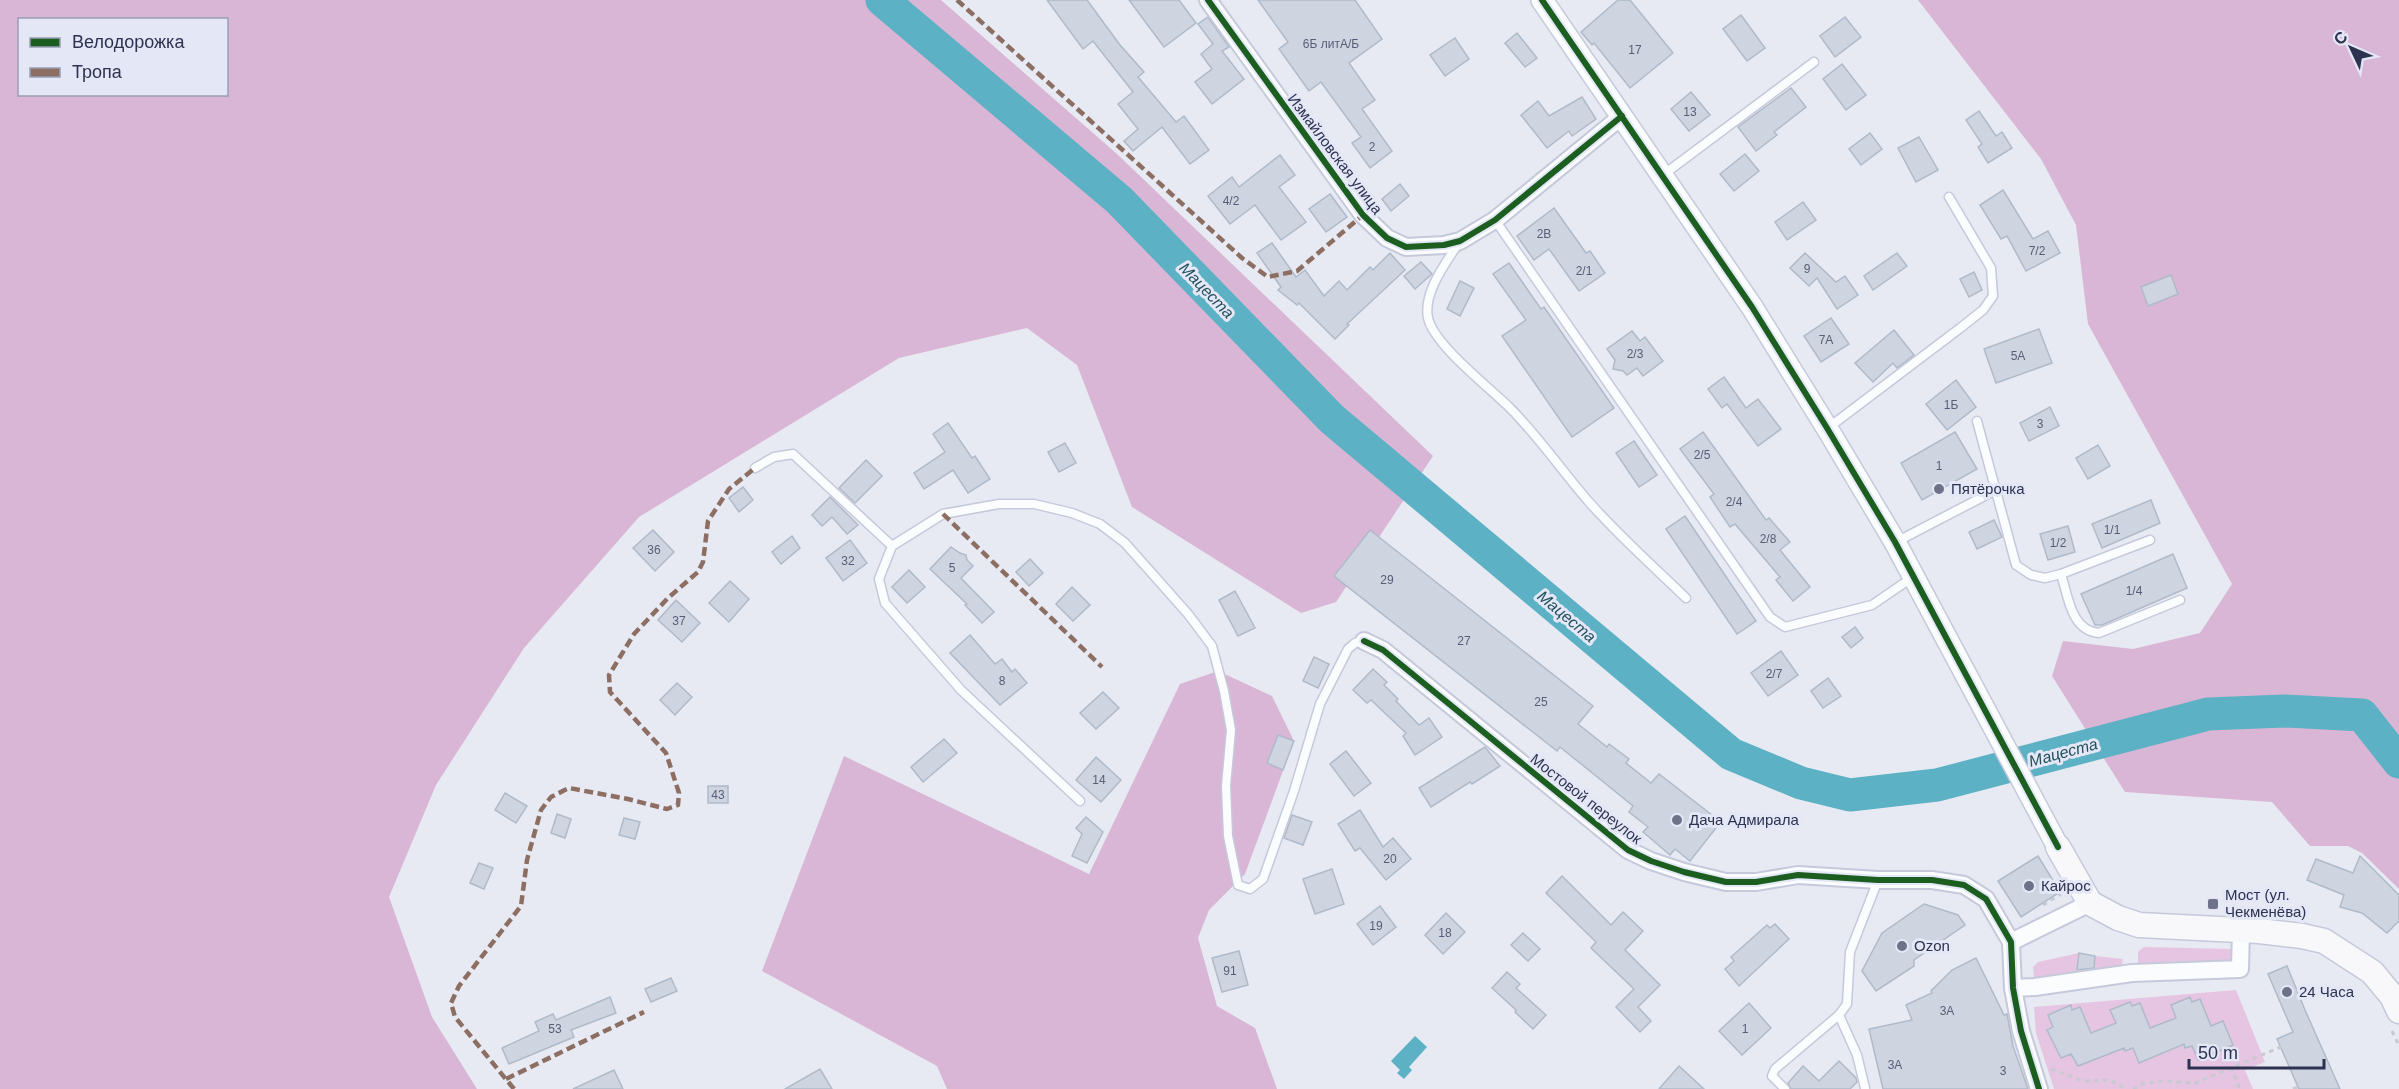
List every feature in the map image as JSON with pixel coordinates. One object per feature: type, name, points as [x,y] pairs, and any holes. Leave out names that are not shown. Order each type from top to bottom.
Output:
[{"type":"main road","points":[[2058,847],[2091,903],[2118,918],[2139,925],[2241,930],[2302,936],[2324,941],[2372,972],[2392,996],[2395,1019]]},
{"type":"street","name":"Измайловская улица","points":[[1208,0],[1363,215],[1387,238],[1406,247],[1444,245],[1460,241],[1495,220],[1622,116]]},
{"type":"street","points":[[1542,0],[1752,307],[1827,428],[1895,542],[2058,847]]},
{"type":"street","name":"Мостовой переулок","points":[[1364,641],[1383,650],[1628,850],[1650,861],[1726,882],[1756,882],[1797,875],[1878,880],[1932,880],[1964,885],[1986,899],[2011,942],[2013,988],[2021,1031],[2039,1089]]},
{"type":"street","points":[[2011,942],[2091,903]]},
{"type":"street","points":[[2013,988],[2132,973],[2240,969],[2241,930]]},
{"type":"lane","points":[[1663,175],[1814,62]]},
{"type":"lane","points":[[1827,428],[1983,310],[1994,296],[1990,268],[1949,197]]},
{"type":"lane","points":[[1495,220],[1770,617],[1785,627],[1872,605],[1913,576]]},
{"type":"lane","points":[[1460,241],[1436,282],[1427,304],[1429,321],[1443,343],[1533,432],[1591,504],[1686,598]]},
{"type":"lane","points":[[1977,421],[2016,565],[2031,575],[2045,578],[2150,540]]},
{"type":"lane","points":[[755,468],[774,457],[793,454],[892,546],[879,579],[885,603],[961,690],[1080,801]]},
{"type":"lane","points":[[1895,542],[1996,490]]},
{"type":"lane","name":"Мостовой переулок","points":[[892,546],[943,514],[999,504],[1034,504],[1072,513],[1100,524],[1125,543],[1188,614],[1212,646],[1231,730],[1226,786],[1228,836],[1239,885],[1250,889],[1263,879],[1294,791],[1320,704],[1348,649],[1355,643],[1364,641]]},
{"type":"lane","points":[[2061,574],[2073,615],[2077,622],[2089,632],[2099,633],[2180,600]]},
{"type":"lane","points":[[1785,1089],[1772,1076],[1774,1069],[1839,1015],[1847,1004],[1850,952],[1878,880]]},
{"type":"lane","points":[[1839,1015],[1857,1054],[1865,1088]]},
{"type":"path","points":[[2039,908],[2065,891]]},
{"type":"path","points":[[2395,1019],[2399,1046]]},
{"type":"path","points":[[2133,1089],[2142,1084],[2162,1081],[2195,1083],[2281,1047]]},
{"type":"path","points":[[2033,1072],[2046,1066],[2083,1080],[2110,1080],[2126,1089]]},
{"type":"path","points":[[2231,1067],[2240,1089]]},
{"type":"path","points":[[2293,1089],[2298,1087]]},
{"type":"shaded area","points":[[0,0],[941,0],[1117,154],[1433,456],[1336,602],[1301,613],[1132,507],[1077,365],[1027,328],[899,358],[639,517],[524,648],[436,785],[389,897],[432,1017],[477,1089],[0,1089]]},
{"type":"shaded area","points":[[1918,0],[2399,0],[2399,889],[2362,853],[2348,846],[2310,846],[2272,802],[2125,792],[2052,676],[2063,641],[2133,649],[2200,633],[2232,584],[2088,324],[2076,225],[2041,159]]},
{"type":"shaded area","points":[[1218,671],[1272,696],[1294,741],[1245,874],[1209,910],[1198,938],[1217,1006],[1255,1028],[1277,1089],[947,1089],[937,1066],[762,971],[844,756],[1089,874],[1180,684]]},
{"type":"shaded area","points":[[2144,947],[2233,949],[2237,955],[2231,962],[2138,969],[2138,952]]},
{"type":"shaded area","points":[[2079,953],[2077,971],[2093,973],[2095,956],[2123,959],[2121,968],[2043,982],[2034,977],[2033,967],[2038,962]]},
{"type":"shaded area","points":[[2236,990],[2265,1062],[2245,1070],[2253,1089],[2054,1089],[2036,1033],[2034,1007]]},
{"type":"water","points":[[1415,1036],[1427,1047],[1409,1067],[1412,1070],[1404,1079],[1397,1073],[1400,1070],[1391,1061]]},
{"type":"building","points":[[1047,0],[1087,0],[1120,45],[1144,72],[1138,77],[1176,122],[1184,116],[1209,150],[1190,164],[1162,127],[1133,151],[1124,141],[1138,129],[1118,104],[1133,92],[1093,41],[1083,49]]},
{"type":"building","points":[[1129,0],[1179,0],[1196,23],[1164,47]]},
{"type":"building","points":[[1258,0],[1355,0],[1382,39],[1349,63],[1375,100],[1362,109],[1392,151],[1370,168],[1352,143],[1361,137],[1321,82],[1309,91],[1279,49],[1288,42]]},
{"type":"building","points":[[1618,0],[1630,0],[1673,53],[1630,88],[1594,43],[1592,45],[1581,32]]},
{"type":"building","points":[[1741,15],[1765,48],[1747,61],[1723,29]]},
{"type":"building","points":[[1208,17],[1229,47],[1222,51],[1244,79],[1212,104],[1195,82],[1212,69],[1201,54],[1213,44],[1198,24]]},
{"type":"building","points":[[1845,17],[1861,37],[1835,57],[1820,36]]},
{"type":"building","points":[[1517,33],[1537,58],[1525,67],[1505,43]]},
{"type":"building","points":[[1455,38],[1469,59],[1445,76],[1430,55]]},
{"type":"building","points":[[1842,64],[1866,95],[1846,110],[1823,79]]},
{"type":"building","points":[[1791,88],[1806,107],[1774,132],[1777,135],[1756,151],[1738,127]]},
{"type":"building","points":[[1691,92],[1710,115],[1689,131],[1671,109]]},
{"type":"building","points":[[1582,97],[1596,119],[1572,136],[1569,131],[1547,148],[1521,115],[1538,101],[1549,116]]},
{"type":"building","points":[[1979,111],[1996,136],[2002,132],[2012,148],[1988,163],[1978,147],[1982,144],[1966,120]]},
{"type":"building","points":[[1870,133],[1882,149],[1861,165],[1849,149]]},
{"type":"building","points":[[1919,137],[1938,170],[1916,182],[1898,148]]},
{"type":"building","points":[[1745,154],[1759,171],[1734,191],[1720,174]]},
{"type":"building","points":[[1280,155],[1295,175],[1279,187],[1306,222],[1281,240],[1255,205],[1230,224],[1208,196],[1232,177],[1239,187]]},
{"type":"building","points":[[1400,184],[1409,196],[1391,211],[1382,199]]},
{"type":"building","points":[[2003,190],[2033,239],[2048,231],[2060,253],[2026,271],[2007,236],[2001,239],[1980,205]]},
{"type":"building","points":[[1330,194],[1347,217],[1326,232],[1309,209]]},
{"type":"building","points":[[1803,202],[1816,220],[1787,240],[1775,222]]},
{"type":"building","points":[[1554,208],[1586,253],[1590,251],[1605,273],[1579,291],[1549,249],[1534,260],[1517,236]]},
{"type":"building","points":[[1272,243],[1296,277],[1305,270],[1324,296],[1339,281],[1347,290],[1370,267],[1373,270],[1390,253],[1405,270],[1347,324],[1349,325],[1335,339],[1299,303],[1297,305],[1278,290],[1281,287],[1257,253]]},
{"type":"building","points":[[1805,253],[1836,282],[1845,276],[1858,295],[1837,309],[1817,278],[1809,286],[1790,268]]},
{"type":"building","points":[[1897,253],[1907,266],[1873,290],[1864,276]]},
{"type":"building","points":[[1421,262],[1432,274],[1415,289],[1404,276]]},
{"type":"building","points":[[1509,263],[1541,309],[1544,307],[1614,408],[1572,437],[1502,336],[1526,320],[1493,274]]},
{"type":"building","points":[[1974,272],[1982,290],[1969,297],[1960,279]]},
{"type":"building","points":[[2171,275],[2178,294],[2148,306],[2141,287]]},
{"type":"building","points":[[1460,281],[1474,288],[1460,316],[1447,309]]},
{"type":"building","points":[[1831,318],[1849,344],[1821,362],[1804,336]]},
{"type":"building","points":[[2039,329],[2052,363],[1996,383],[1984,349]]},
{"type":"building","points":[[1894,330],[1914,355],[1897,368],[1893,363],[1873,382],[1855,363]]},
{"type":"building","points":[[1632,331],[1640,341],[1645,337],[1663,361],[1643,376],[1637,368],[1627,375],[1623,371],[1613,369],[1615,360],[1607,349]]},
{"type":"building","points":[[1724,377],[1746,408],[1758,399],[1781,429],[1758,446],[1727,404],[1722,408],[1708,389]]},
{"type":"building","points":[[1956,380],[1976,407],[1947,430],[1926,404]]},
{"type":"building","points":[[2050,407],[2059,426],[2029,441],[2020,423]]},
{"type":"building","points":[[948,423],[972,458],[975,456],[990,479],[968,493],[953,470],[924,489],[914,473],[945,452],[933,434]]},
{"type":"building","points":[[1703,432],[1766,520],[1769,518],[1790,542],[1780,550],[1810,587],[1793,601],[1776,580],[1780,577],[1735,524],[1730,527],[1710,497],[1714,494],[1680,449]]},
{"type":"building","points":[[1955,432],[1977,469],[1922,500],[1901,463]]},
{"type":"building","points":[[1634,441],[1657,475],[1639,487],[1616,453]]},
{"type":"building","points":[[1065,443],[1076,463],[1059,472],[1048,452]]},
{"type":"building","points":[[2098,445],[2110,466],[2088,479],[2076,458]]},
{"type":"building","points":[[866,460],[882,476],[855,503],[839,488]]},
{"type":"building","points":[[743,487],[753,500],[739,512],[729,498]]},
{"type":"building","points":[[830,497],[858,525],[847,534],[832,517],[822,526],[812,515]]},
{"type":"building","points":[[2151,500],[2160,523],[2102,548],[2092,524]]},
{"type":"building","points":[[1685,516],[1756,621],[1737,634],[1666,529]]},
{"type":"building","points":[[1994,520],[2002,537],[1977,549],[1969,532]]},
{"type":"building","points":[[2068,526],[2075,552],[2048,560],[2040,534]]},
{"type":"building","points":[[653,530],[674,552],[655,571],[633,548]]},
{"type":"building","points":[[1370,530],[1593,706],[1578,724],[1607,747],[1609,744],[1629,759],[1626,763],[1651,783],[1659,774],[1720,823],[1690,861],[1675,849],[1670,855],[1643,832],[1648,827],[1629,812],[1633,806],[1560,747],[1557,751],[1334,576]]},
{"type":"building","points":[[792,536],[800,548],[781,564],[772,552]]},
{"type":"building","points":[[850,540],[867,563],[843,581],[826,558]]},
{"type":"building","points":[[951,547],[966,555],[967,560],[973,566],[961,578],[994,612],[982,623],[965,605],[967,604],[930,569]]},
{"type":"building","points":[[2173,554],[2187,588],[2102,625],[2095,625],[2081,594]]},
{"type":"building","points":[[1030,559],[1043,573],[1029,586],[1016,572]]},
{"type":"building","points":[[909,570],[925,587],[907,603],[892,587]]},
{"type":"building","points":[[730,581],[749,599],[729,622],[709,603]]},
{"type":"building","points":[[1072,587],[1090,605],[1073,621],[1056,604]]},
{"type":"building","points":[[1235,591],[1255,628],[1238,636],[1219,600]]},
{"type":"building","points":[[676,600],[700,623],[682,642],[658,620]]},
{"type":"building","points":[[1855,627],[1863,638],[1851,648],[1842,637]]},
{"type":"building","points":[[970,635],[995,664],[1002,659],[1012,672],[1015,669],[1027,683],[1000,705],[950,653]]},
{"type":"building","points":[[1781,651],[1798,675],[1768,696],[1751,673]]},
{"type":"building","points":[[1314,657],[1329,664],[1318,688],[1303,681]]},
{"type":"building","points":[[1373,669],[1387,682],[1384,685],[1419,725],[1429,718],[1442,737],[1415,755],[1403,736],[1406,733],[1371,700],[1367,703],[1353,690]]},
{"type":"building","points":[[1828,678],[1841,696],[1823,708],[1811,691]]},
{"type":"building","points":[[677,683],[692,697],[675,715],[660,700]]},
{"type":"building","points":[[1103,692],[1119,708],[1096,729],[1080,713]]},
{"type":"building","points":[[1278,735],[1294,741],[1283,770],[1267,763]]},
{"type":"building","points":[[944,739],[957,753],[923,782],[911,767]]},
{"type":"building","points":[[1485,747],[1500,766],[1431,807],[1419,788]]},
{"type":"building","points":[[1346,751],[1371,783],[1354,796],[1330,764]]},
{"type":"building","points":[[1096,757],[1121,780],[1101,802],[1076,780]]},
{"type":"building","points":[[708,786],[728,786],[728,803],[708,803]]},
{"type":"building","points":[[505,793],[527,806],[516,823],[495,810]]},
{"type":"building","points":[[1360,810],[1383,847],[1393,838],[1411,859],[1386,880],[1360,848],[1355,851],[1338,824]]},
{"type":"building","points":[[557,814],[571,819],[565,838],[551,833]]},
{"type":"building","points":[[1292,815],[1312,822],[1303,845],[1284,838]]},
{"type":"building","points":[[1086,817],[1103,832],[1087,863],[1072,856],[1082,834],[1076,828]]},
{"type":"building","points":[[624,818],[640,822],[635,839],[619,835]]},
{"type":"building","name":"Кайрос","points":[[2038,856],[2060,892],[2021,917],[1998,881]]},
{"type":"building","points":[[2360,856],[2399,895],[2399,921],[2387,933],[2362,913],[2340,907],[2344,895],[2307,880],[2316,859],[2353,873]]},
{"type":"building","points":[[479,863],[493,868],[484,889],[470,883]]},
{"type":"building","points":[[1332,869],[1344,904],[1315,914],[1303,879]]},
{"type":"building","points":[[1562,876],[1611,925],[1623,912],[1643,931],[1625,950],[1660,985],[1638,1007],[1651,1021],[1640,1032],[1616,1007],[1634,989],[1591,948],[1596,942],[1546,893]]},
{"type":"building","points":[[1924,904],[1958,915],[1965,925],[1914,960],[1914,966],[1876,991],[1862,971],[1882,933]]},
{"type":"building","points":[[1380,906],[1396,927],[1373,945],[1357,924]]},
{"type":"building","points":[[1446,913],[1465,932],[1443,954],[1425,935]]},
{"type":"building","points":[[1775,924],[1789,939],[1739,986],[1725,969],[1734,961],[1731,957],[1767,925],[1770,928]]},
{"type":"building","points":[[1523,933],[1540,949],[1528,961],[1511,945]]},
{"type":"building","points":[[1239,951],[1248,985],[1222,992],[1212,958]]},
{"type":"building","points":[[2079,953],[2095,956],[2094,968],[2077,970]]},
{"type":"building","points":[[1976,958],[2004,1015],[2007,1014],[2013,1046],[2028,1089],[1883,1089],[1869,1029],[1912,1020],[1906,1005],[1932,993],[1931,991],[1952,970]]},
{"type":"building","points":[[2287,966],[2340,1089],[2299,1089],[2277,1039],[2293,1032],[2268,974]]},
{"type":"building","points":[[1507,972],[1520,984],[1516,988],[1546,1015],[1533,1029],[1492,988]]},
{"type":"building","points":[[671,978],[677,991],[651,1002],[645,989]]},
{"type":"building","points":[[610,997],[616,1013],[571,1030],[574,1037],[509,1064],[502,1048],[539,1031],[535,1022],[553,1014],[556,1020]]},
{"type":"building","points":[[2190,997],[2192,1002],[2200,999],[2211,1026],[2223,1021],[2233,1045],[2198,1060],[2192,1046],[2185,1048],[2184,1044],[2139,1063],[2133,1048],[2125,1051],[2124,1048],[2078,1066],[2071,1054],[2061,1058],[2047,1030],[2053,1027],[2048,1015],[2071,1005],[2072,1010],[2080,1007],[2091,1033],[2116,1023],[2110,1010],[2130,1002],[2132,1006],[2140,1003],[2150,1028],[2176,1018],[2171,1005]]},
{"type":"building","points":[[1749,1003],[1771,1028],[1742,1055],[1719,1031]]},
{"type":"building","points":[[1839,1061],[1856,1078],[1857,1082],[1850,1089],[1791,1089],[1788,1083],[1803,1066],[1819,1081]]},
{"type":"building","points":[[1679,1066],[1704,1089],[1659,1089]]},
{"type":"building","points":[[820,1069],[832,1089],[785,1089]]},
{"type":"building","points":[[614,1070],[623,1089],[573,1089]]},
{"type":"waterway","name":"Мацеста","points":[[882,0],[1119,200],[1332,419],[1731,754],[1801,783],[1850,795],[1937,785],[2208,714],[2284,711],[2362,715],[2399,762]]},
{"type":"marked path","points":[[957,0],[1242,258],[1268,277],[1297,271],[1363,215]]},
{"type":"marked path","points":[[514,1089],[455,1017],[451,1003],[459,986],[521,906],[527,860],[541,810],[551,797],[569,788],[667,809],[678,805],[679,793],[666,753],[610,692],[609,675],[634,634],[668,598],[698,572],[703,562],[708,521],[729,489],[755,468]]},
{"type":"marked path","points":[[943,514],[1102,667]]},
{"type":"marked path","points":[[506,1079],[644,1012]]},
{"type":"cycle path","points":[[1208,0],[1363,215],[1387,238],[1406,247],[1444,245],[1460,241],[1495,220],[1622,116]]},
{"type":"cycle path","points":[[1542,0],[1752,307],[1827,428],[1895,542],[2058,847]]},
{"type":"cycle path","points":[[1364,641],[1383,650],[1628,850],[1651,861],[1726,882],[1756,882],[1798,875],[1878,880],[1932,880],[1964,885],[1986,899],[2011,942],[2013,988],[2021,1031],[2039,1089]]},
{"type":"place","name":"Пятёрочка","points":[[1939,489]]},
{"type":"place","name":"Дача Адмирала","points":[[1677,820]]},
{"type":"place","name":"Кайрос","points":[[2029,886]]},
{"type":"place","name":"Мост (ул. Чекменёва)","points":[[2213,904]]},
{"type":"place","name":"Ozon","points":[[1902,946]]},
{"type":"place","name":"24 Часа","points":[[2287,992]]}]
